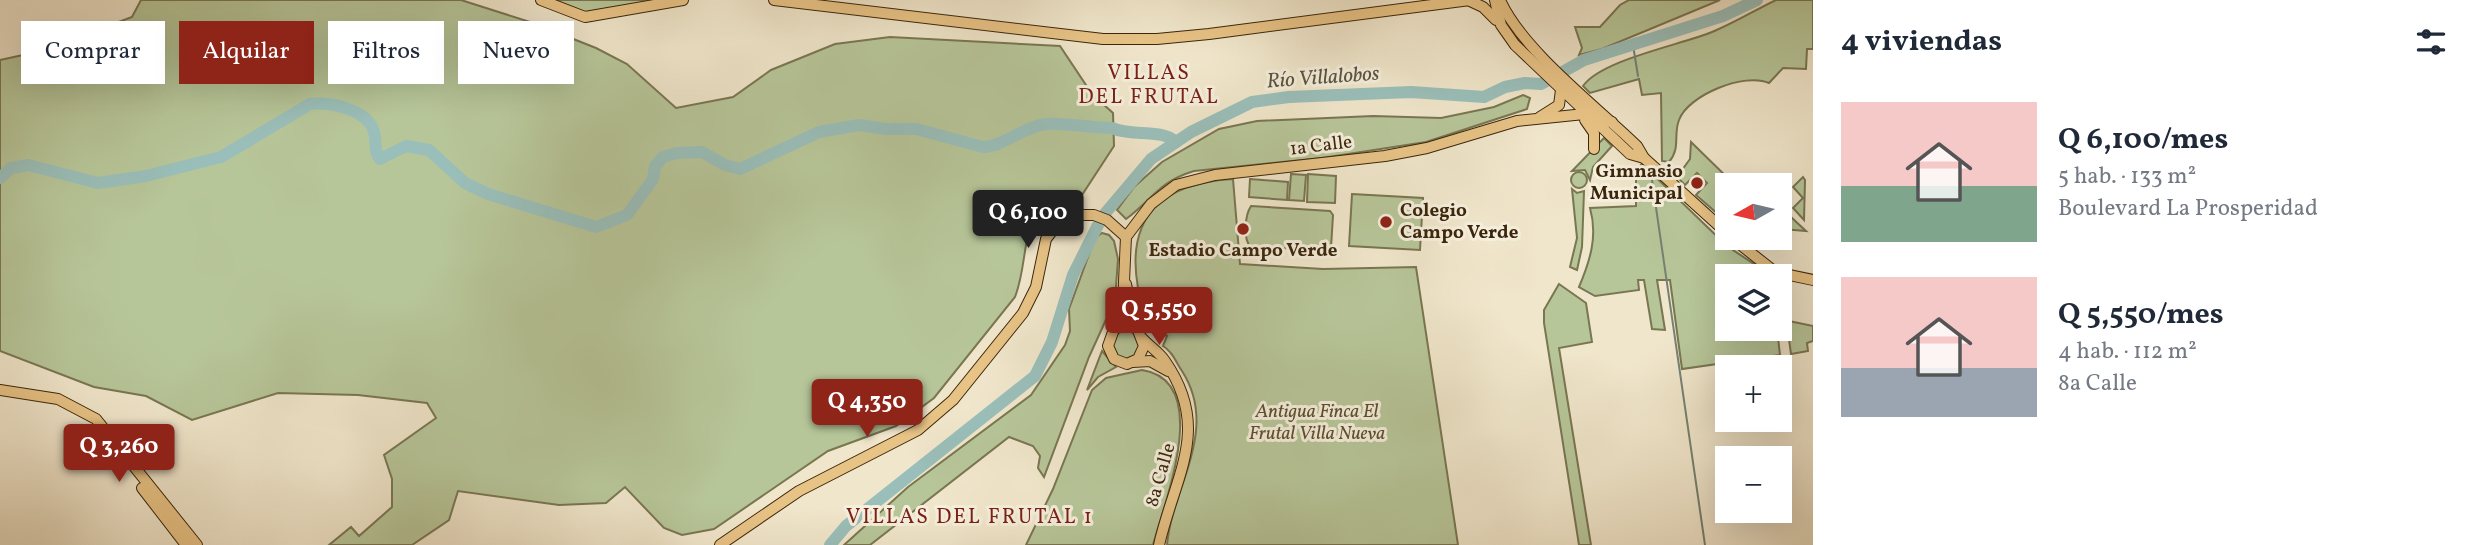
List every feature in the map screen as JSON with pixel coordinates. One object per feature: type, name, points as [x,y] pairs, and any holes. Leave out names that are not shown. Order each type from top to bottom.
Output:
[{"type":"main road","points":[[541,0],[585,18],[683,0]]},
{"type":"main road","points":[[774,0],[1102,39],[1143,39],[1237,31],[1469,0],[1490,13],[1531,61],[1630,154],[1646,160]]},
{"type":"main road","points":[[1495,0],[1497,16],[1506,34]]},
{"type":"main road","points":[[1500,0],[1510,19],[1542,55],[1637,146],[1646,160],[1715,222]]},
{"type":"main road","points":[[1537,119],[1559,105],[1561,90]]},
{"type":"main road","points":[[1587,114],[1592,103]]},
{"type":"main road","points":[[1587,114],[1594,113],[1603,121],[1612,122]]},
{"type":"main road","name":"1a Calle","points":[[1122,234],[1159,197],[1188,180],[1406,152],[1493,126],[1587,114]]},
{"type":"main road","points":[[1575,116],[1584,120],[1592,129],[1594,149]]},
{"type":"main road","points":[[720,545],[799,491],[905,438],[934,418],[978,373],[1023,313],[1034,292],[1048,234],[1059,222],[1080,214],[1102,217],[1122,234],[1126,284],[1143,352],[1133,362]]},
{"type":"main road","points":[[1747,250],[1765,264]]},
{"type":"main road","points":[[1792,270],[1813,274]]},
{"type":"main road","points":[[1792,276],[1813,280]]},
{"type":"main road","points":[[1126,284],[1120,317],[1108,346],[1112,356],[1121,363],[1156,363],[1173,375]]},
{"type":"main road","points":[[1112,335],[1124,328],[1140,335]]},
{"type":"main road","name":"8a Calle","points":[[1140,335],[1163,358],[1186,403],[1189,443],[1159,545]]},
{"type":"main road","points":[[0,390],[58,399],[96,419],[197,545]]},
{"type":"main road","points":[[90,418],[91,424],[186,545]]},
{"type":"green space","points":[[141,0],[461,0],[527,21],[458,21],[458,84],[574,84],[574,39],[627,64],[676,108],[733,97],[771,70],[835,44],[890,37],[1060,46],[1092,94],[1113,113],[1114,146],[1080,198],[1074,194],[1055,201],[1042,210],[1033,222],[1015,297],[934,398],[896,426],[828,451],[714,529],[682,535],[664,528],[625,487],[606,503],[559,505],[458,491],[449,520],[412,545],[329,545],[351,527],[359,536],[392,507],[392,479],[384,455],[436,418],[427,403],[358,395],[278,393],[192,420],[146,396],[94,387],[0,351],[0,60],[21,55],[21,84],[165,84],[165,21],[121,21],[132,17]]},
{"type":"green space","points":[[542,0],[655,0],[648,7],[591,15]]},
{"type":"green space","points":[[1629,0],[1720,0],[1602,49],[1579,55],[1582,48],[1575,27],[1600,27],[1620,5]]},
{"type":"green space","points":[[1776,0],[1813,0],[1813,49],[1807,49],[1806,69],[1783,68],[1769,83],[1759,80],[1732,83],[1693,102],[1679,120],[1675,152],[1669,162],[1662,161],[1661,93],[1642,95],[1639,79],[1590,93],[1583,86],[1606,68],[1712,32]]},
{"type":"green space","points":[[1523,95],[1530,98],[1527,109],[1426,142],[1322,158],[1194,171],[1172,180],[1126,219],[1117,210],[1134,187],[1162,162],[1219,129],[1257,121],[1373,116],[1441,118],[1494,107]]},
{"type":"green space","points":[[1604,138],[1612,146],[1593,167],[1590,180],[1585,170],[1572,171]]},
{"type":"green space","points":[[1691,142],[1723,173],[1715,173],[1715,212],[1696,195],[1707,183],[1697,173],[1685,185],[1677,177],[1690,159]]},
{"type":"green space","points":[[1642,164],[1715,234],[1715,250],[1733,250],[1754,264],[1715,264],[1715,341],[1778,341],[1780,355],[1715,355],[1715,364],[1682,369],[1670,280],[1657,280],[1665,330],[1652,329],[1644,280],[1638,280],[1639,290],[1595,296],[1579,287],[1592,248],[1590,208],[1636,206],[1636,169]]},
{"type":"green space","points":[[1576,172],[1582,172],[1587,180],[1585,186],[1576,188],[1571,183],[1571,177]]},
{"type":"green space","points":[[1291,174],[1306,175],[1304,201],[1289,200]]},
{"type":"green space","points":[[1308,174],[1336,176],[1335,203],[1307,202]]},
{"type":"green space","points":[[1803,177],[1804,220],[1793,208],[1803,198],[1793,187]]},
{"type":"green space","name":"Antigua Finca El Frutal Villa Nueva","points":[[1233,179],[1240,264],[1323,269],[1416,267],[1458,545],[1167,545],[1191,458],[1196,415],[1192,393],[1182,371],[1163,346],[1167,336],[1149,322],[1143,310],[1136,263],[1138,241],[1144,222],[1169,196],[1187,187]]},
{"type":"green space","points":[[1250,179],[1288,182],[1287,200],[1249,197]]},
{"type":"green space","points":[[1572,189],[1577,193],[1584,191],[1582,247],[1577,270],[1570,267],[1577,238]]},
{"type":"green space","name":"Colegio Campo Verde","points":[[1352,194],[1423,198],[1420,250],[1349,246]]},
{"type":"green space","points":[[1251,206],[1330,211],[1333,215],[1331,248],[1326,251],[1250,246],[1246,238],[1246,226]]},
{"type":"green space","points":[[1792,218],[1806,231],[1792,230]]},
{"type":"green space","points":[[1102,233],[1109,235],[1114,241],[1118,259],[1115,300],[1089,357],[1044,477],[1038,468],[1040,456],[1033,446],[1009,437],[870,545],[844,545],[908,487],[1031,395],[1065,345],[1070,331],[1069,309],[1095,238]]},
{"type":"green space","points":[[1559,284],[1586,303],[1592,342],[1559,348],[1591,545],[1579,545],[1544,323],[1544,310]]},
{"type":"green space","points":[[1792,322],[1813,326],[1813,341],[1807,343],[1808,351],[1791,354],[1789,341],[1792,341]]},
{"type":"green space","points":[[1126,331],[1136,335],[1140,345],[1136,355],[1126,359],[1116,355],[1112,345],[1116,335]]},
{"type":"green space","points":[[1102,351],[1116,367],[1098,377],[1087,390]]},
{"type":"green space","points":[[1142,370],[1164,379],[1176,396],[1180,419],[1179,446],[1173,474],[1153,545],[1026,545],[1053,489],[1092,390],[1106,378]]},
{"type":"waterway","name":"Río Villalobos","points":[[830,545],[846,526],[1035,376],[1052,342],[1073,275],[1102,217],[1151,159],[1191,132],[1252,102],[1289,97],[1411,92],[1484,97],[1505,87],[1525,83],[1541,84],[1584,60],[1723,16],[1757,0]]},
{"type":"waterway","points":[[1633,45],[1638,76]]},
{"type":"waterway","points":[[0,178],[11,168],[28,165],[98,183],[146,176],[221,157],[310,104],[328,104],[356,113],[370,124],[380,159],[406,146],[429,150],[465,183],[488,194],[596,227],[627,215],[653,179],[655,166],[663,157],[677,153],[702,152],[725,165],[740,169],[819,132],[859,125],[886,129],[916,129],[983,147],[998,144],[1045,124],[1112,128],[1162,135],[1176,142]]},
{"type":"waterway","points":[[1651,173],[1705,545]]},
{"type":"place","name":"Gimnasio Municipal","points":[[1697,183]]},
{"type":"place","name":"Colegio Campo Verde","points":[[1386,222]]},
{"type":"place","name":"Estadio Campo Verde","points":[[1243,229]]},
{"type":"district","name":"VILLAS DEL FRUTAL","points":[[1149,85]]},
{"type":"district","name":"VILLAS DEL FRUTAL 1","points":[[970,517]]}]
